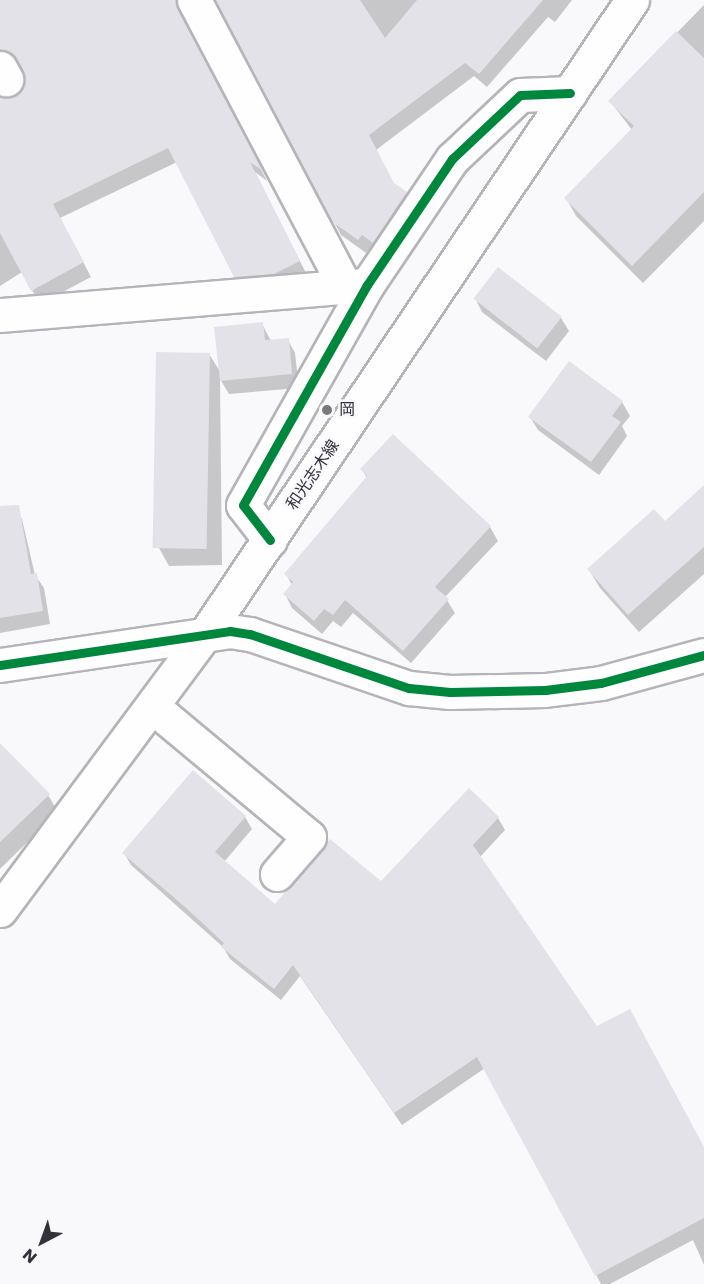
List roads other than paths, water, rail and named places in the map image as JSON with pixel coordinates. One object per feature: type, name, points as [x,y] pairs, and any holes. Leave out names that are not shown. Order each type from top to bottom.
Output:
[{"type":"street","points":[[194,0],[356,286]]},
{"type":"street","name":"和光志木線","points":[[0,910],[206,633],[632,0]]},
{"type":"street","points":[[270,540],[243,505],[356,286],[460,151],[520,95],[570,93]]},
{"type":"street","points":[[0,315],[356,286]]},
{"type":"street","points":[[0,665],[206,633],[250,634],[409,688],[450,692],[545,690],[601,683],[704,655]]},
{"type":"street","points":[[153,707],[309,837],[277,874]]},
{"type":"place","name":"岡","points":[[327,410]]}]
